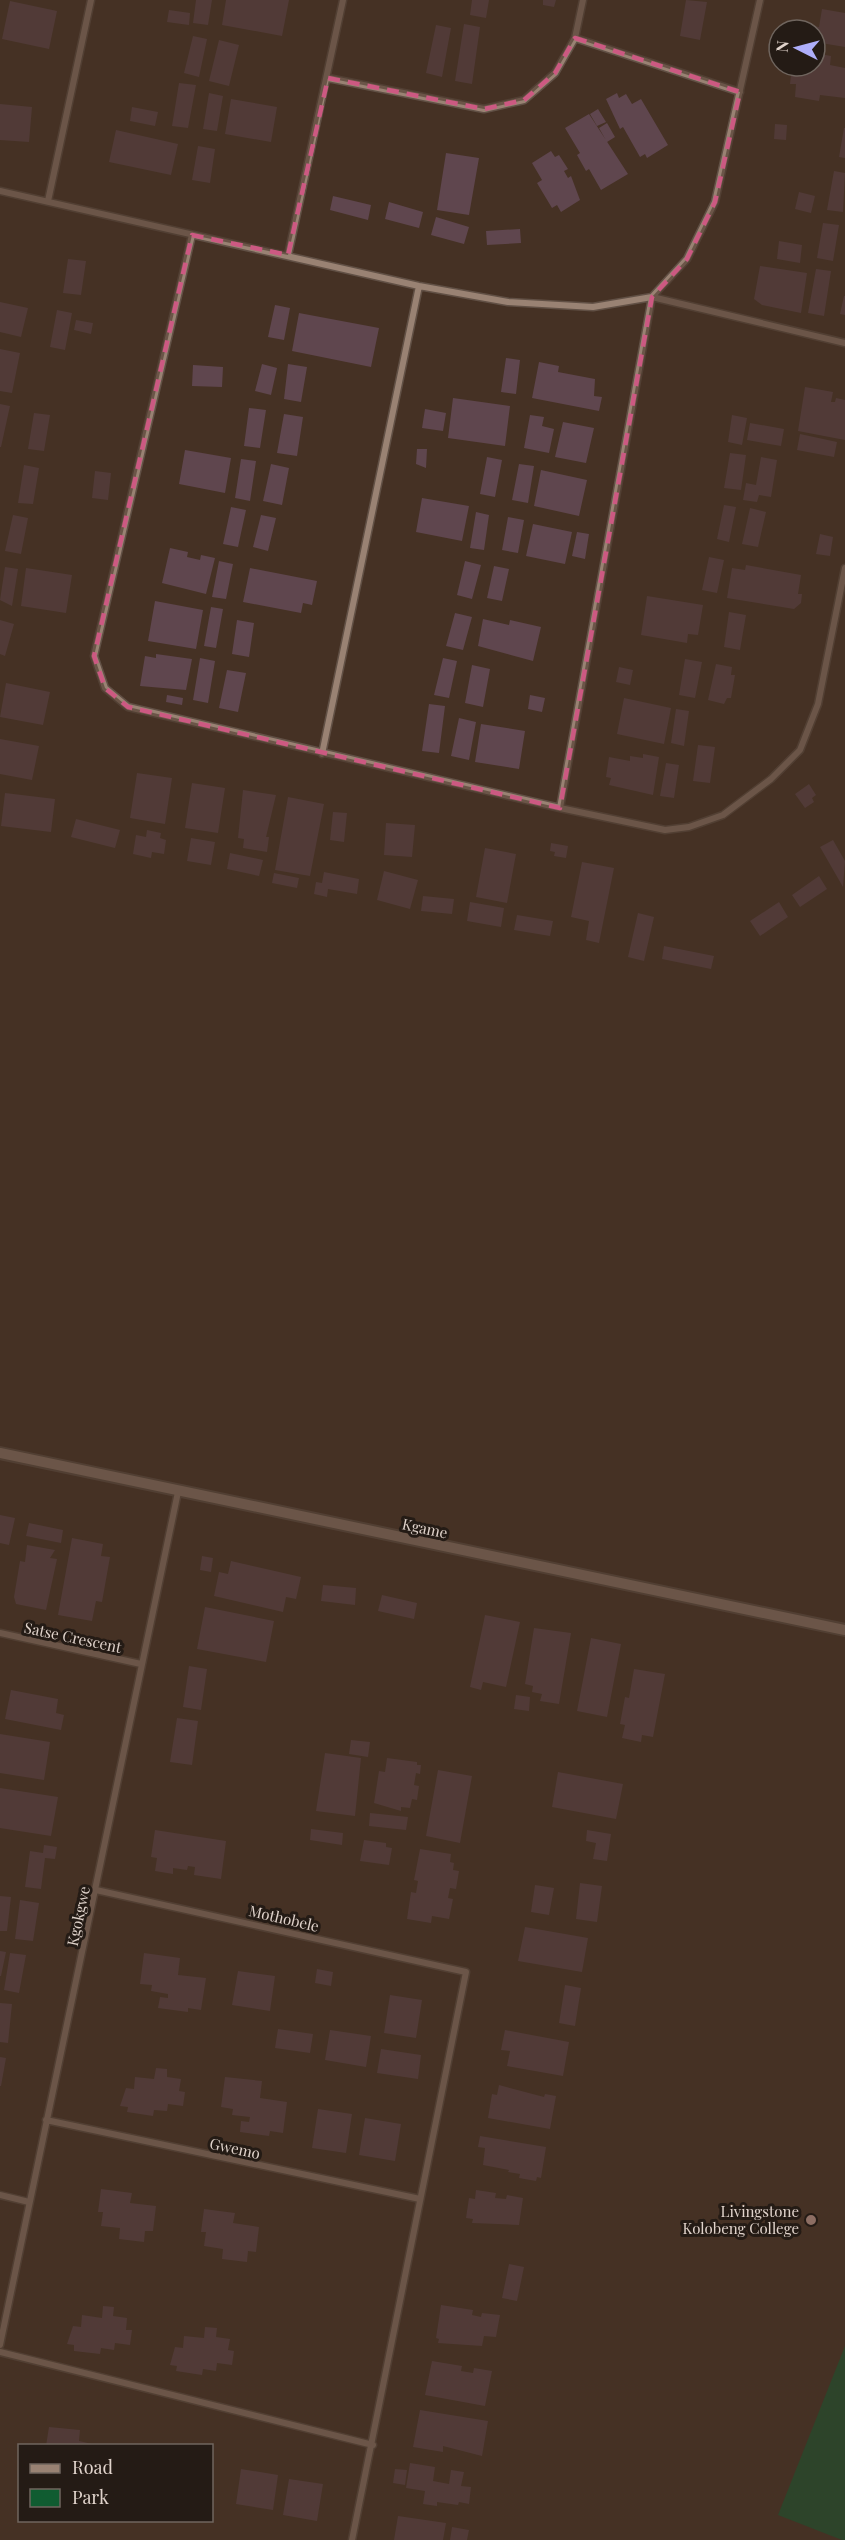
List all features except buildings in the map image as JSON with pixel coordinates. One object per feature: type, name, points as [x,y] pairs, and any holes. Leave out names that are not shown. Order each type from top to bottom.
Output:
[{"type":"street","points":[[48,201],[91,0]]},
{"type":"street","points":[[288,255],[343,0]]},
{"type":"street","points":[[328,78],[484,110],[524,100],[555,73],[575,38],[583,0]]},
{"type":"street","points":[[560,808],[652,297],[687,259],[715,202],[760,0]]},
{"type":"street","points":[[575,38],[740,92]]},
{"type":"street","points":[[0,191],[419,286],[526,305],[593,307],[652,297],[845,343]]},
{"type":"street","points":[[192,235],[94,656],[105,688],[128,707],[560,808],[665,830],[689,827],[723,815],[771,779],[800,750],[818,704],[845,568]]},
{"type":"street","points":[[322,754],[419,286]]},
{"type":"street","name":"Kgame","points":[[0,1454],[845,1630]]},
{"type":"street","name":"Kgokgwe","points":[[0,2345],[178,1492]]},
{"type":"street","name":"Satse Crescent","points":[[0,1633],[141,1664]]},
{"type":"street","name":"Mothobele","points":[[96,1890],[466,1972],[420,2199]]},
{"type":"street","name":"Gwemo","points":[[46,2120],[420,2199]]},
{"type":"street","points":[[0,2195],[29,2202]]},
{"type":"street","points":[[352,2540],[373,2445],[420,2199]]},
{"type":"street","points":[[0,2352],[373,2445]]},
{"type":"highlighted area","points":[[575,38],[740,92],[715,202],[687,259],[652,297],[560,808],[128,707],[105,688],[94,656],[192,235],[288,255],[328,78],[484,109],[524,100],[555,73]]},
{"type":"green space","points":[[845,2346],[845,2540],[842,2540],[778,2515]]},
{"type":"place","name":"Livingstone Kolobeng College","points":[[811,2220]]}]
